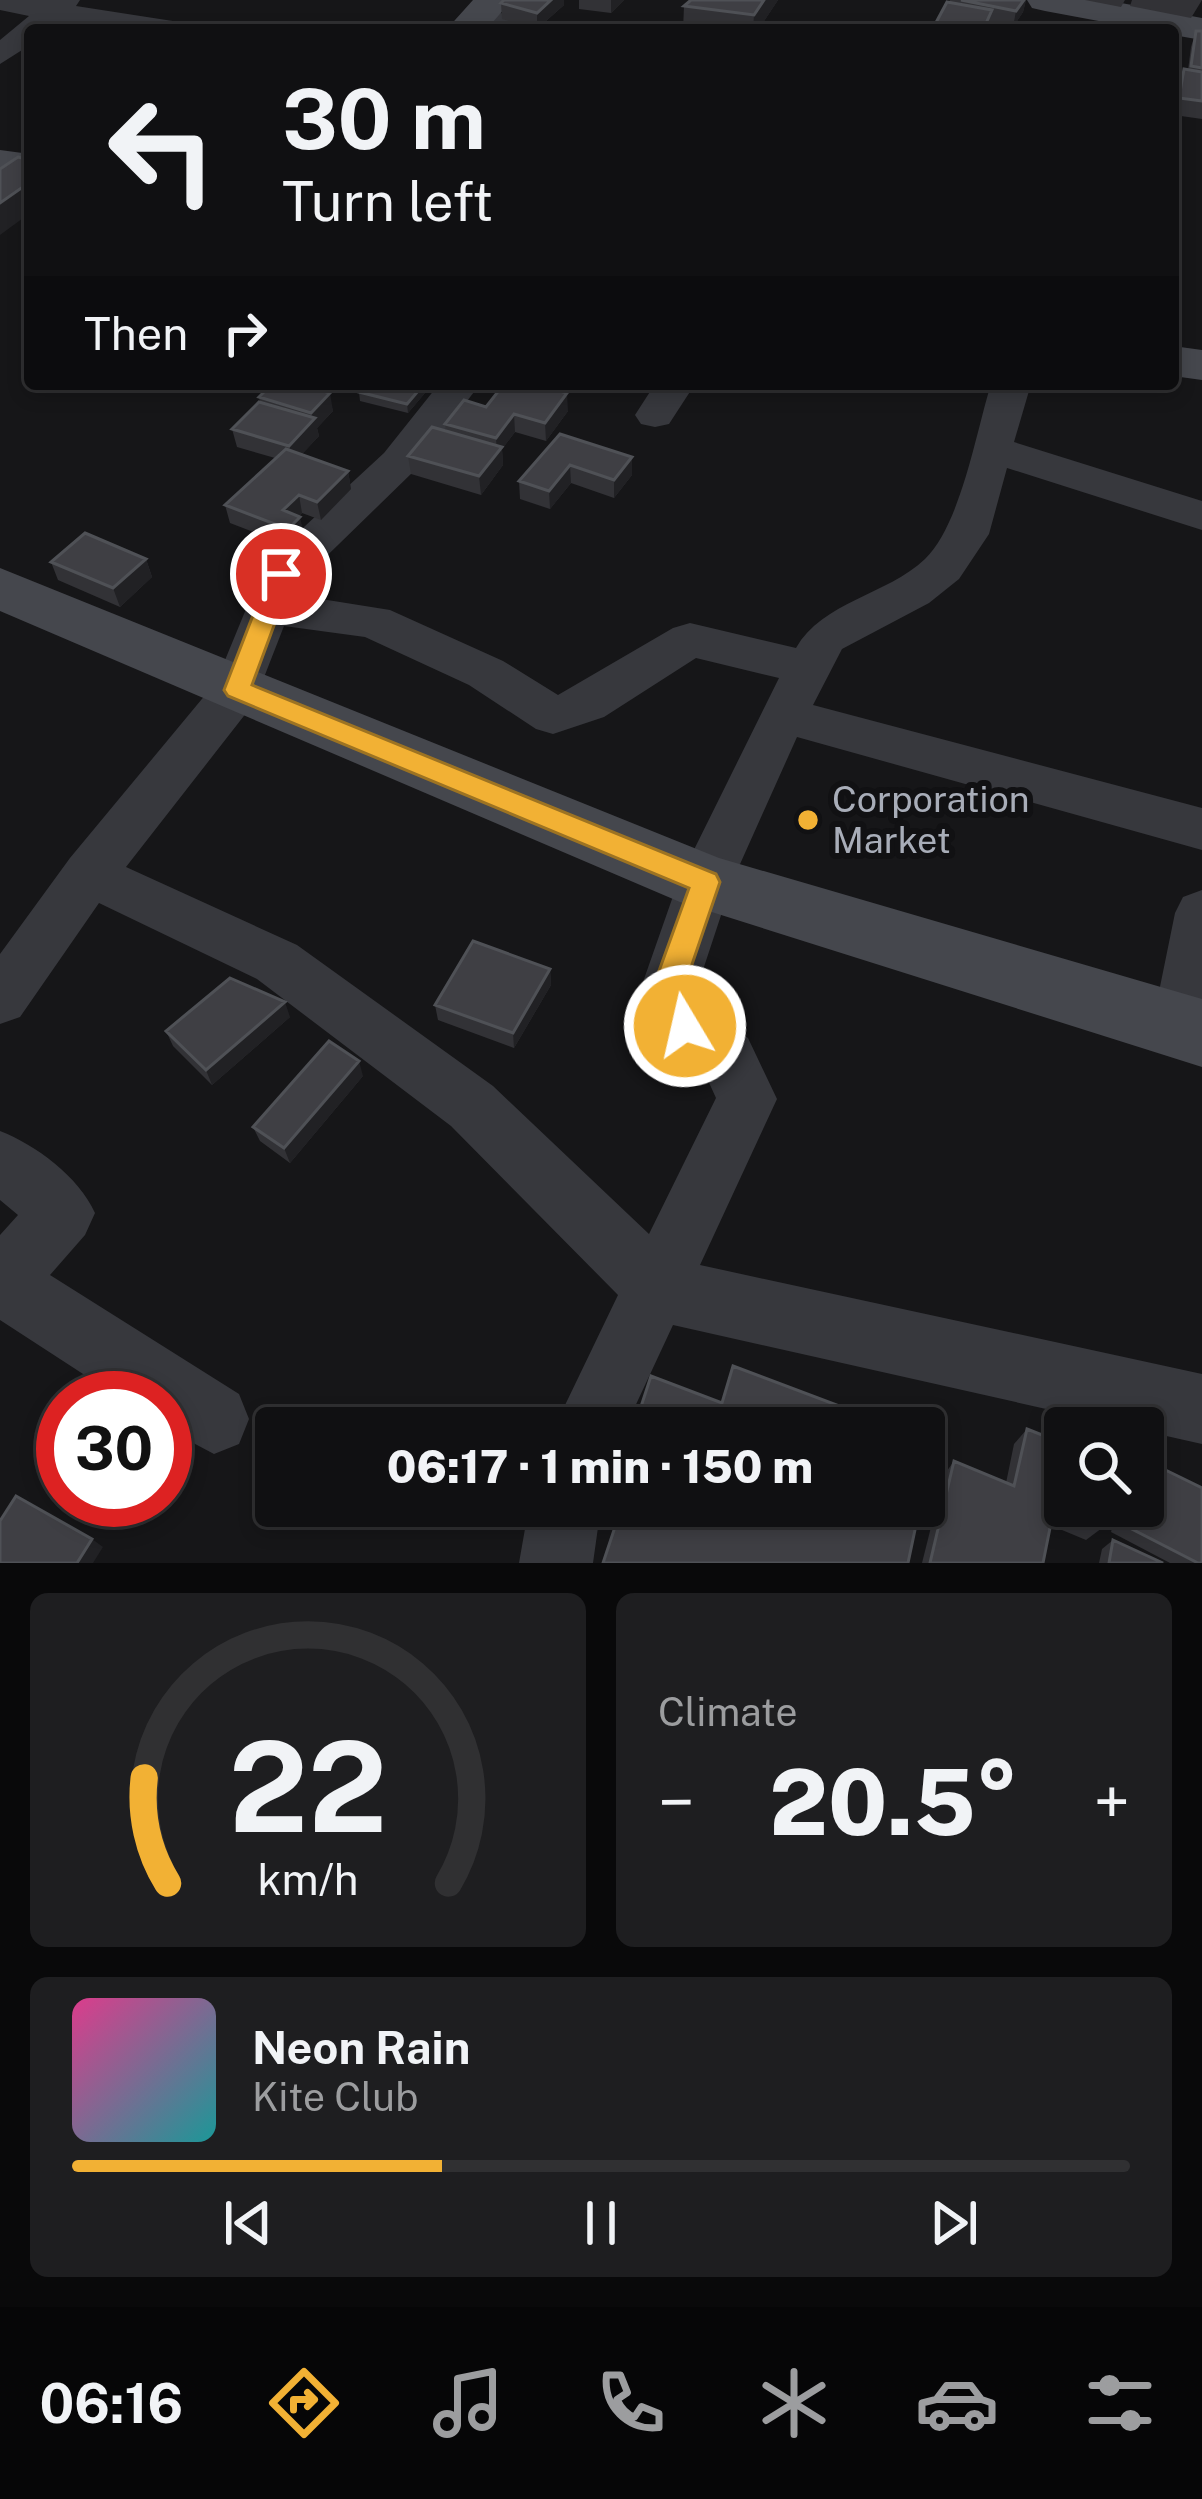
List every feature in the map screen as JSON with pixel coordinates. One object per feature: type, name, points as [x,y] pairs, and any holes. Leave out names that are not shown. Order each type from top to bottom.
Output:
[{"type":"street","points":[[1045,0],[1175,24]]},
{"type":"street","points":[[0,2],[156,24]]},
{"type":"street","points":[[479,16],[515,24]]},
{"type":"street","points":[[0,55],[24,34]]},
{"type":"street","points":[[0,999],[89,874],[237,690],[281,574],[400,462],[455,390]]},
{"type":"street","points":[[600,1407],[747,1100],[728,1057],[685,1026],[670,982],[705,882],[783,715],[825,638],[913,592],[943,568],[967,534],[1009,390]]},
{"type":"street","points":[[992,449],[1202,516]]},
{"type":"street","points":[[0,588],[705,882],[1191,1029],[1202,913]]},
{"type":"street","points":[[268,608],[374,622],[433,645],[554,716],[587,704],[690,640],[809,668]]},
{"type":"street","points":[[783,715],[1202,829]]},
{"type":"street","points":[[89,874],[277,962],[472,1106],[659,1289],[1202,1409]]},
{"type":"street","points":[[0,1160],[63,1213],[1,1282],[214,1419]]},
{"type":"street","points":[[556,1563],[562,1527]]},
{"type":"building","points":[[551,0],[537,13],[501,3]]},
{"type":"building","points":[[691,0],[764,0],[754,15],[684,6]]},
{"type":"building","points":[[961,0],[1024,0],[1016,11]]},
{"type":"building","points":[[947,2],[992,10],[986,24],[935,24]]},
{"type":"building","points":[[1196,31],[1202,31],[1202,68],[1191,66]]},
{"type":"building","points":[[1184,69],[1202,72],[1202,101],[1179,98]]},
{"type":"building","points":[[18,157],[24,158],[24,186],[0,203],[0,169]]},
{"type":"building","points":[[266,390],[330,393],[311,413],[259,397]]},
{"type":"building","points":[[360,390],[419,390],[407,404]]},
{"type":"building","points":[[499,390],[567,393],[545,423],[514,414],[496,438],[445,424],[464,400],[486,407]]},
{"type":"building","points":[[259,402],[315,418],[289,446],[232,429]]},
{"type":"building","points":[[432,427],[502,447],[479,476],[408,456]]},
{"type":"building","points":[[560,434],[632,457],[614,480],[570,465],[549,491],[519,481]]},
{"type":"building","points":[[286,449],[348,471],[317,502],[299,495],[283,510],[300,517],[288,529],[225,505]]},
{"type":"building","points":[[85,533],[146,559],[113,588],[51,562]]},
{"type":"building","points":[[473,941],[550,969],[513,1033],[435,1005]]},
{"type":"building","points":[[230,978],[285,1002],[206,1070],[166,1031]]},
{"type":"building","points":[[329,1041],[359,1061],[284,1148],[253,1127]]},
{"type":"building","points":[[733,1366],[842,1407],[641,1407],[651,1376],[722,1403]]},
{"type":"building","points":[[1027,1429],[1044,1436],[1044,1527],[1050,1527],[1043,1563],[930,1563],[938,1527],[945,1527],[945,1499],[954,1461],[1014,1486]]},
{"type":"building","points":[[1164,1469],[1202,1488],[1202,1563],[1128,1527],[1164,1527]]},
{"type":"building","points":[[16,1496],[36,1507],[36,1527],[71,1527],[92,1539],[77,1563],[0,1563],[0,1521]]},
{"type":"building","points":[[615,1527],[916,1527],[908,1563],[603,1563]]},
{"type":"building","points":[[1113,1540],[1163,1563],[1109,1563]]},
{"type":"place","name":"Corporation Market","points":[[808,820]]},
{"type":"route","points":[[281,574],[237,690],[705,882],[670,982],[685,1026]]}]
